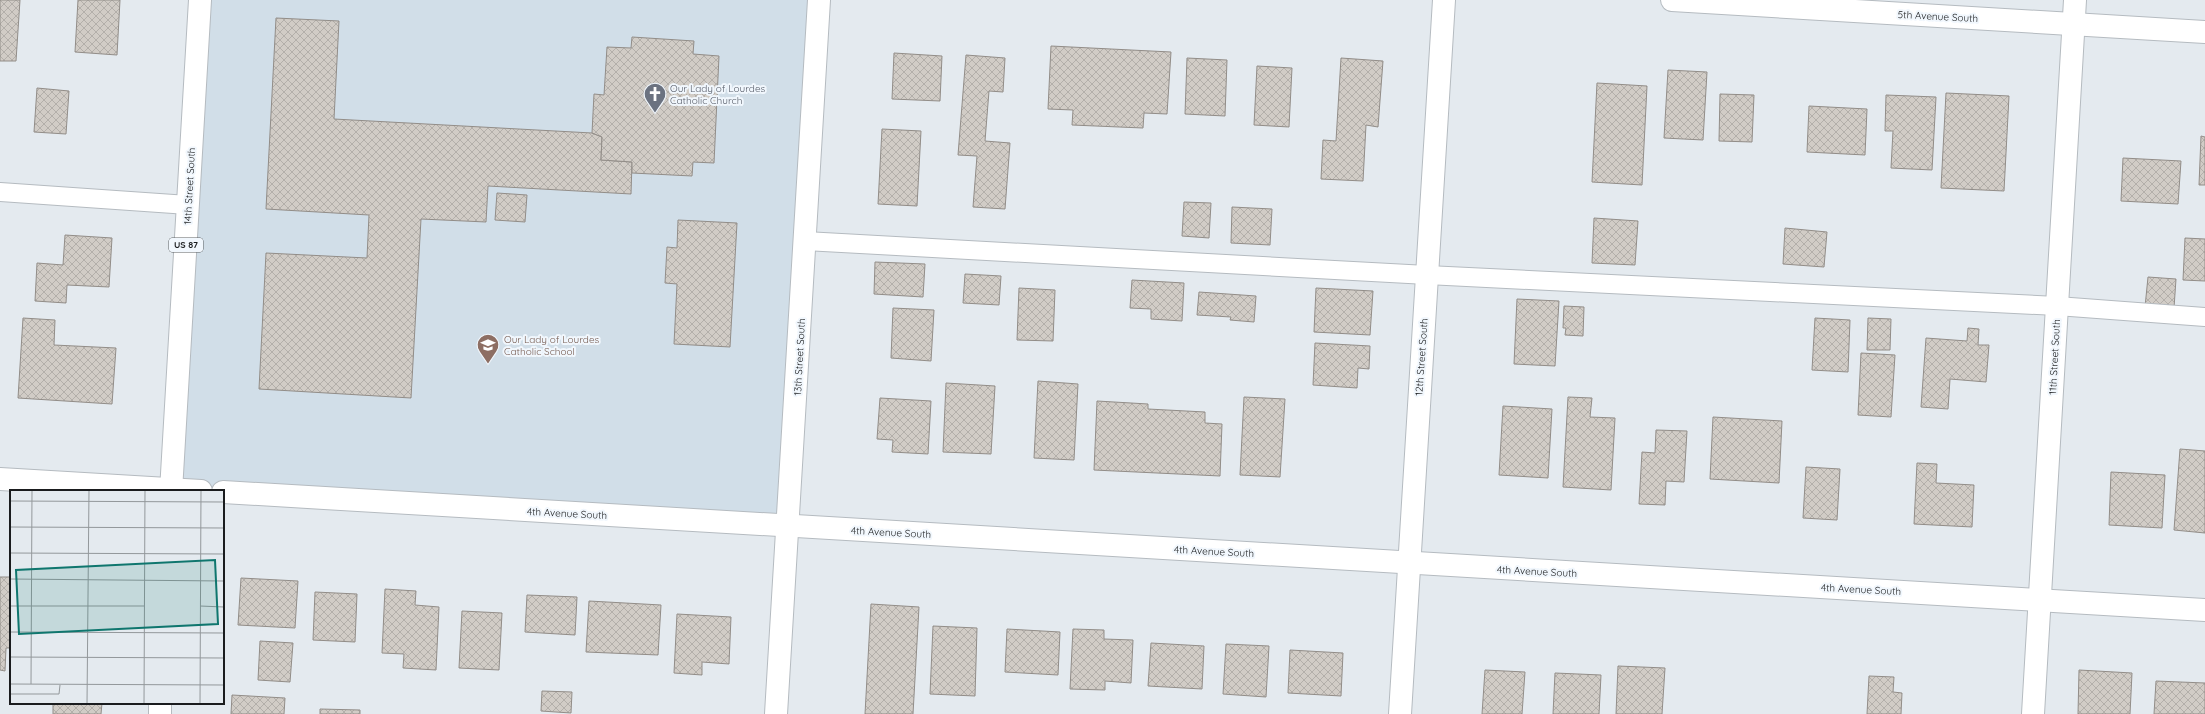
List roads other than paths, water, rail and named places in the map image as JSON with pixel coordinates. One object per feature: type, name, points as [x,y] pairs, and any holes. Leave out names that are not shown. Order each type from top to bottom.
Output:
[{"type":"street","name":"14th Street South","points":[[171,490],[200,0]]},
{"type":"street","name":"13th Street South","points":[[776,714],[789,526],[820,0]]},
{"type":"street","name":"12th Street South","points":[[1400,714],[1408,563],[1444,0]]},
{"type":"street","name":"5th Avenue South","points":[[1672,0],[2205,32]]},
{"type":"street","name":"11th Street South","points":[[2033,714],[2075,0]]},
{"type":"street","points":[[0,479],[171,490]]},
{"type":"street","name":"4th Avenue South","points":[[224,492],[2205,610]]},
{"type":"lane","points":[[0,192],[188,205]]},
{"type":"lane","points":[[805,241],[1427,275],[2057,306],[2205,317]]},
{"type":"place","name":"Our Lady of Lourdes Catholic Church","points":[[655,114]]},
{"type":"place","name":"Our Lady of Lourdes Catholic School","points":[[488,364]]}]
